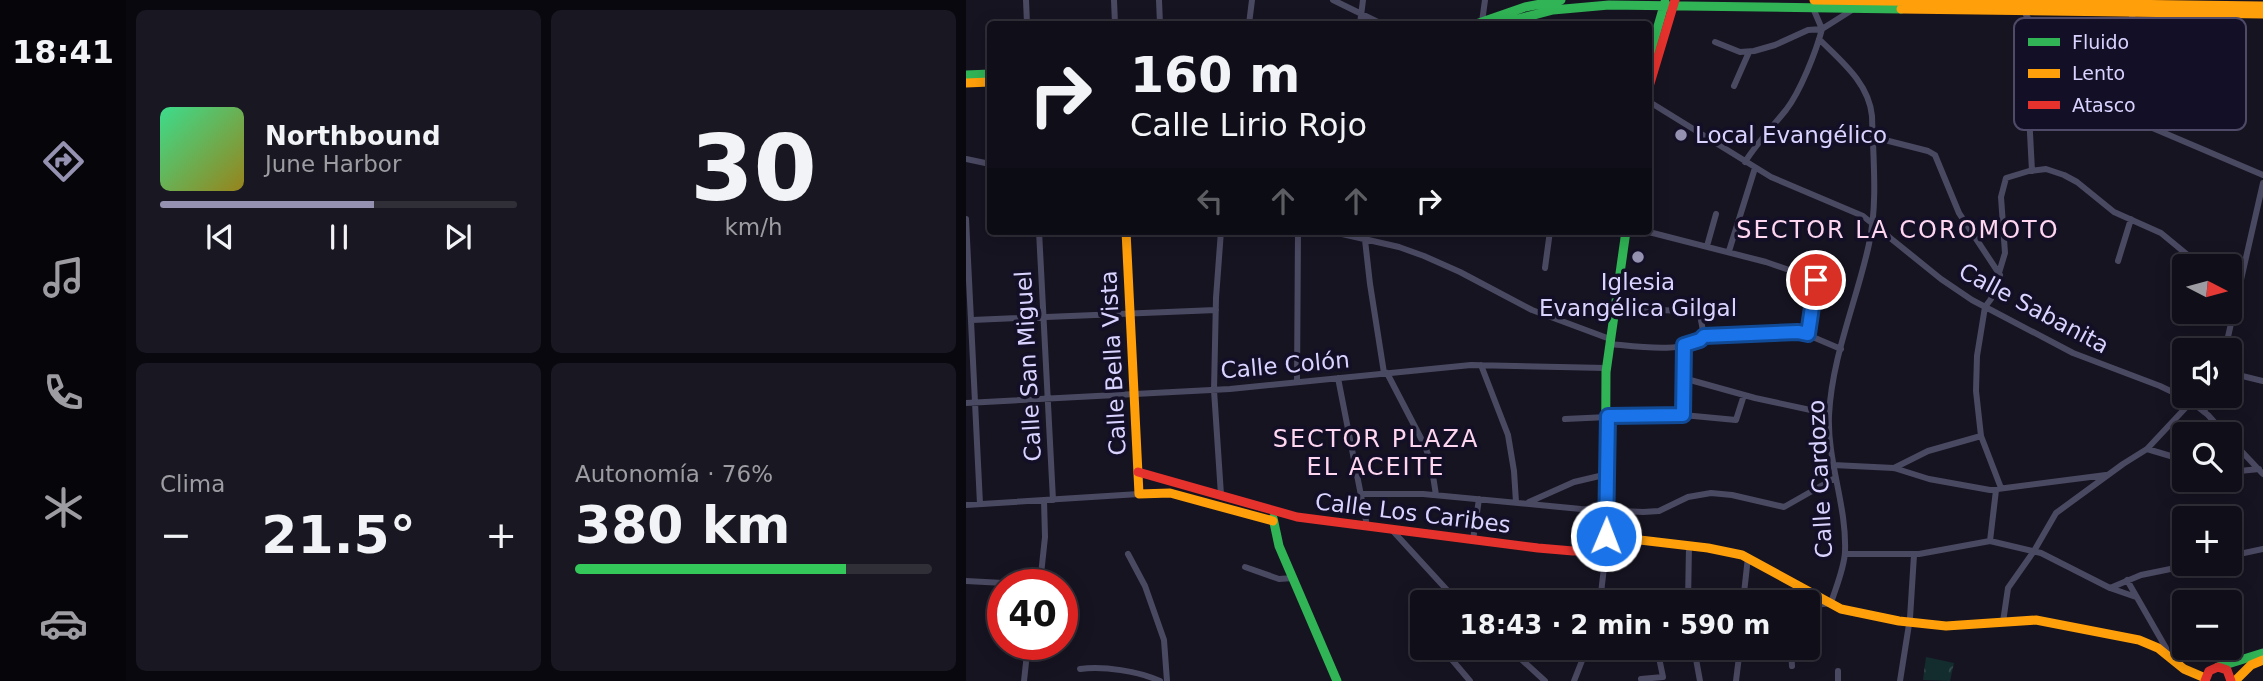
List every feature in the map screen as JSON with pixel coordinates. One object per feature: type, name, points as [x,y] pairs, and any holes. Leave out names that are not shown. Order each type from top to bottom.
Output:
[{"type":"street","points":[[1026,0],[1027,21]]},
{"type":"street","points":[[1114,0],[1115,21]]},
{"type":"street","points":[[1159,0],[1160,21]]},
{"type":"street","points":[[1248,21],[1252,0]]},
{"type":"street","points":[[1333,0],[1376,21]]},
{"type":"street","points":[[1360,21],[1363,0]]},
{"type":"street","points":[[1480,21],[1485,0]]},
{"type":"street","points":[[1485,21],[1525,7],[1561,0]]},
{"type":"street","points":[[1514,21],[1580,6],[1669,3],[1958,1],[2134,12],[2146,8],[2231,3],[2263,6]]},
{"type":"street","points":[[1813,3],[1854,9],[2042,1],[2263,14]]},
{"type":"street","points":[[1652,50],[1669,3]]},
{"type":"street","points":[[1652,73],[1669,3]]},
{"type":"street","points":[[1745,162],[1759,140],[1792,101],[1819,39],[1822,29],[1813,3]]},
{"type":"street","points":[[1715,42],[1740,52],[1749,52],[1775,45],[1808,30],[1822,29],[1854,9]]},
{"type":"street","points":[[2132,18],[2134,12]]},
{"type":"street","name":"Calle Cardozo","points":[[1819,39],[1858,79],[1866,92],[1871,108],[1873,137],[1870,243],[1834,377],[1829,414],[1845,554],[1830,603]]},
{"type":"street","points":[[1734,86],[1749,52]]},
{"type":"street","points":[[966,75],[987,74]]},
{"type":"street","points":[[966,83],[987,82]]},
{"type":"street","name":"Calle Sabanita","points":[[1652,104],[1755,168],[1863,216],[1941,279],[1985,307],[2073,353],[2172,392]]},
{"type":"street","points":[[2030,130],[2032,171]]},
{"type":"street","points":[[2156,130],[2263,175]]},
{"type":"street","points":[[1873,137],[1935,155],[1959,213],[2000,275]]},
{"type":"street","points":[[966,159],[987,163]]},
{"type":"street","points":[[1729,251],[1755,168]]},
{"type":"street","points":[[1990,541],[1998,489],[1981,436],[1976,382],[1985,307],[2000,275],[2006,245],[2001,205],[2003,183],[2007,177],[2050,170],[2064,175],[2109,209],[2161,233],[2186,254]]},
{"type":"street","points":[[2242,281],[2263,183]]},
{"type":"street","points":[[1707,246],[1716,214]]},
{"type":"street","points":[[966,219],[980,504]]},
{"type":"street","points":[[2118,261],[2131,219]]},
{"type":"street","points":[[1652,233],[1729,251],[1815,279],[1808,334]]},
{"type":"street","name":"Calle San Miguel","points":[[1039,235],[1053,500]]},
{"type":"street","name":"Calle Bella Vista","points":[[1126,235],[1139,494]]},
{"type":"street","points":[[1221,235],[1214,390],[1221,495]]},
{"type":"street","points":[[1297,382],[1298,235]]},
{"type":"street","points":[[1343,235],[1398,247],[1424,256],[1461,272],[1532,310],[1610,342],[1660,347],[1684,345],[1704,336],[1798,332],[1841,349]]},
{"type":"street","points":[[1364,235],[1385,373],[1425,446],[1436,495]]},
{"type":"street","points":[[1545,268],[1549,235]]},
{"type":"street","points":[[1601,590],[1606,550],[1608,474],[1606,369],[1625,235]]},
{"type":"street","points":[[1614,309],[1694,311],[1700,315],[1704,336]]},
{"type":"street","points":[[972,320],[1216,310]]},
{"type":"street","points":[[1683,415],[1684,345]]},
{"type":"street","points":[[1481,365],[1507,435],[1514,471],[1516,502]]},
{"type":"street","name":"Calle Colón","points":[[966,403],[1214,390],[1481,365],[1606,369]]},
{"type":"street","points":[[2242,376],[2263,381]]},
{"type":"street","points":[[1338,378],[1367,526]]},
{"type":"street","points":[[1683,378],[1829,414]]},
{"type":"street","points":[[1565,419],[1683,415],[1735,420],[1744,395]]},
{"type":"street","points":[[2003,622],[2008,588],[2059,509],[2147,449],[2185,408]]},
{"type":"street","name":"Calle Sabanita","points":[[2199,408],[2214,422]]},
{"type":"street","points":[[2204,412],[2206,408]]},
{"type":"street","points":[[1894,468],[1928,451],[1981,436]]},
{"type":"street","points":[[2147,449],[2172,456]]},
{"type":"street","points":[[2242,451],[2261,471]]},
{"type":"street","points":[[1833,465],[1894,468],[1942,482],[1998,489],[2108,475]]},
{"type":"street","points":[[2242,472],[2261,471]]},
{"type":"street","name":"Calle Los Caribes","points":[[1138,472],[1297,517],[1566,551],[1606,550]]},
{"type":"street","points":[[1528,503],[1574,482],[1608,474]]},
{"type":"street","points":[[1361,494],[1394,492],[1607,511],[1659,511],[1688,497],[1711,493],[1784,507],[1835,478]]},
{"type":"street","points":[[966,505],[1170,493],[1273,521]]},
{"type":"street","points":[[1473,540],[1479,499]]},
{"type":"street","points":[[1042,569],[1044,500]]},
{"type":"street","points":[[1272,509],[1279,545],[1337,681]]},
{"type":"street","points":[[1391,529],[1446,590]]},
{"type":"street","points":[[1606,536],[1689,545],[1748,557],[1846,610],[1909,623],[1947,626],[2036,620],[2146,642],[2184,670],[2205,679],[2209,671],[2263,653]]},
{"type":"street","points":[[1845,554],[1914,555],[1990,541],[2034,551],[2110,588],[2136,597]]},
{"type":"street","points":[[1688,590],[1689,545]]},
{"type":"street","points":[[2242,553],[2263,549]]},
{"type":"street","points":[[1128,554],[1145,586],[1164,640],[1167,681]]},
{"type":"street","points":[[1900,681],[1909,623],[1914,555]]},
{"type":"street","points":[[1744,590],[1748,557]]},
{"type":"street","points":[[1245,567],[1273,578],[1293,579]]},
{"type":"street","points":[[2110,588],[2141,575],[2172,569]]},
{"type":"street","points":[[2127,580],[2165,646],[2167,655]]},
{"type":"street","points":[[966,581],[987,582]]},
{"type":"street","points":[[1820,604],[1830,603]]},
{"type":"street","points":[[1024,681],[1026,660]]},
{"type":"street","points":[[1453,660],[1470,681]]},
{"type":"street","points":[[1522,660],[1545,681]]},
{"type":"street","points":[[1574,681],[1582,660]]},
{"type":"street","points":[[1641,679],[1663,677],[1659,660]]},
{"type":"street","points":[[1696,660],[1700,681]]},
{"type":"street","points":[[1736,681],[1739,660]]},
{"type":"street","points":[[1792,660],[1792,666]]},
{"type":"street","points":[[2218,667],[2229,673],[2233,681],[2251,665],[2263,660]]},
{"type":"street","points":[[1080,669],[1108,668],[1160,681]]},
{"type":"street","points":[[1838,671],[1838,681]]},
{"type":"street","points":[[1127,681],[1135,674]]},
{"type":"green space","points":[[1926,657],[1954,663],[1950,681],[1923,680]]},
{"type":"traffic: fast","points":[[1485,21],[1525,7],[1561,0]]},
{"type":"traffic: fast","points":[[1652,47],[1665,2]]},
{"type":"traffic: fast","points":[[1511,21],[1553,10],[1609,5],[1901,9]]},
{"type":"traffic: fast","points":[[966,75],[987,74]]},
{"type":"traffic: fast","points":[[1605,550],[1606,372],[1625,235]]},
{"type":"traffic: fast","points":[[1273,518],[1279,546],[1337,681]]},
{"type":"traffic: fast","points":[[2218,667],[2263,653]]},
{"type":"traffic: slow","points":[[1814,0],[2263,6]]},
{"type":"traffic: slow","points":[[1901,9],[2263,14]]},
{"type":"traffic: slow","points":[[966,83],[987,82]]},
{"type":"traffic: slow","points":[[1126,235],[1139,494],[1170,493],[1273,521]]},
{"type":"traffic: slow","points":[[1606,536],[1708,548],[1742,555],[1841,609],[1899,621],[1946,626],[2036,620],[2139,640],[2158,648],[2184,669],[2205,678]]},
{"type":"traffic: slow","points":[[2235,681],[2251,665],[2263,660]]},
{"type":"traffic: jam","points":[[1652,77],[1675,0]]},
{"type":"traffic: jam","points":[[1138,472],[1297,517],[1538,548],[1605,550]]},
{"type":"traffic: jam","points":[[2205,681],[2209,671],[2218,667],[2227,670],[2231,681]]},
{"type":"place","name":"Local Evangélico","points":[[1681,135]]},
{"type":"place","name":"Iglesia Evangélica Gilgal","points":[[1638,257]]},
{"type":"district","name":"SECTOR LA COROMOTO","points":[[1898,230]]},
{"type":"district","name":"SECTOR PLAZA EL ACEITE","points":[[1376,453]]},
{"type":"route","points":[[1606,536],[1608,416],[1683,415],[1684,345],[1704,336],[1798,332],[1808,334],[1816,280]]}]
